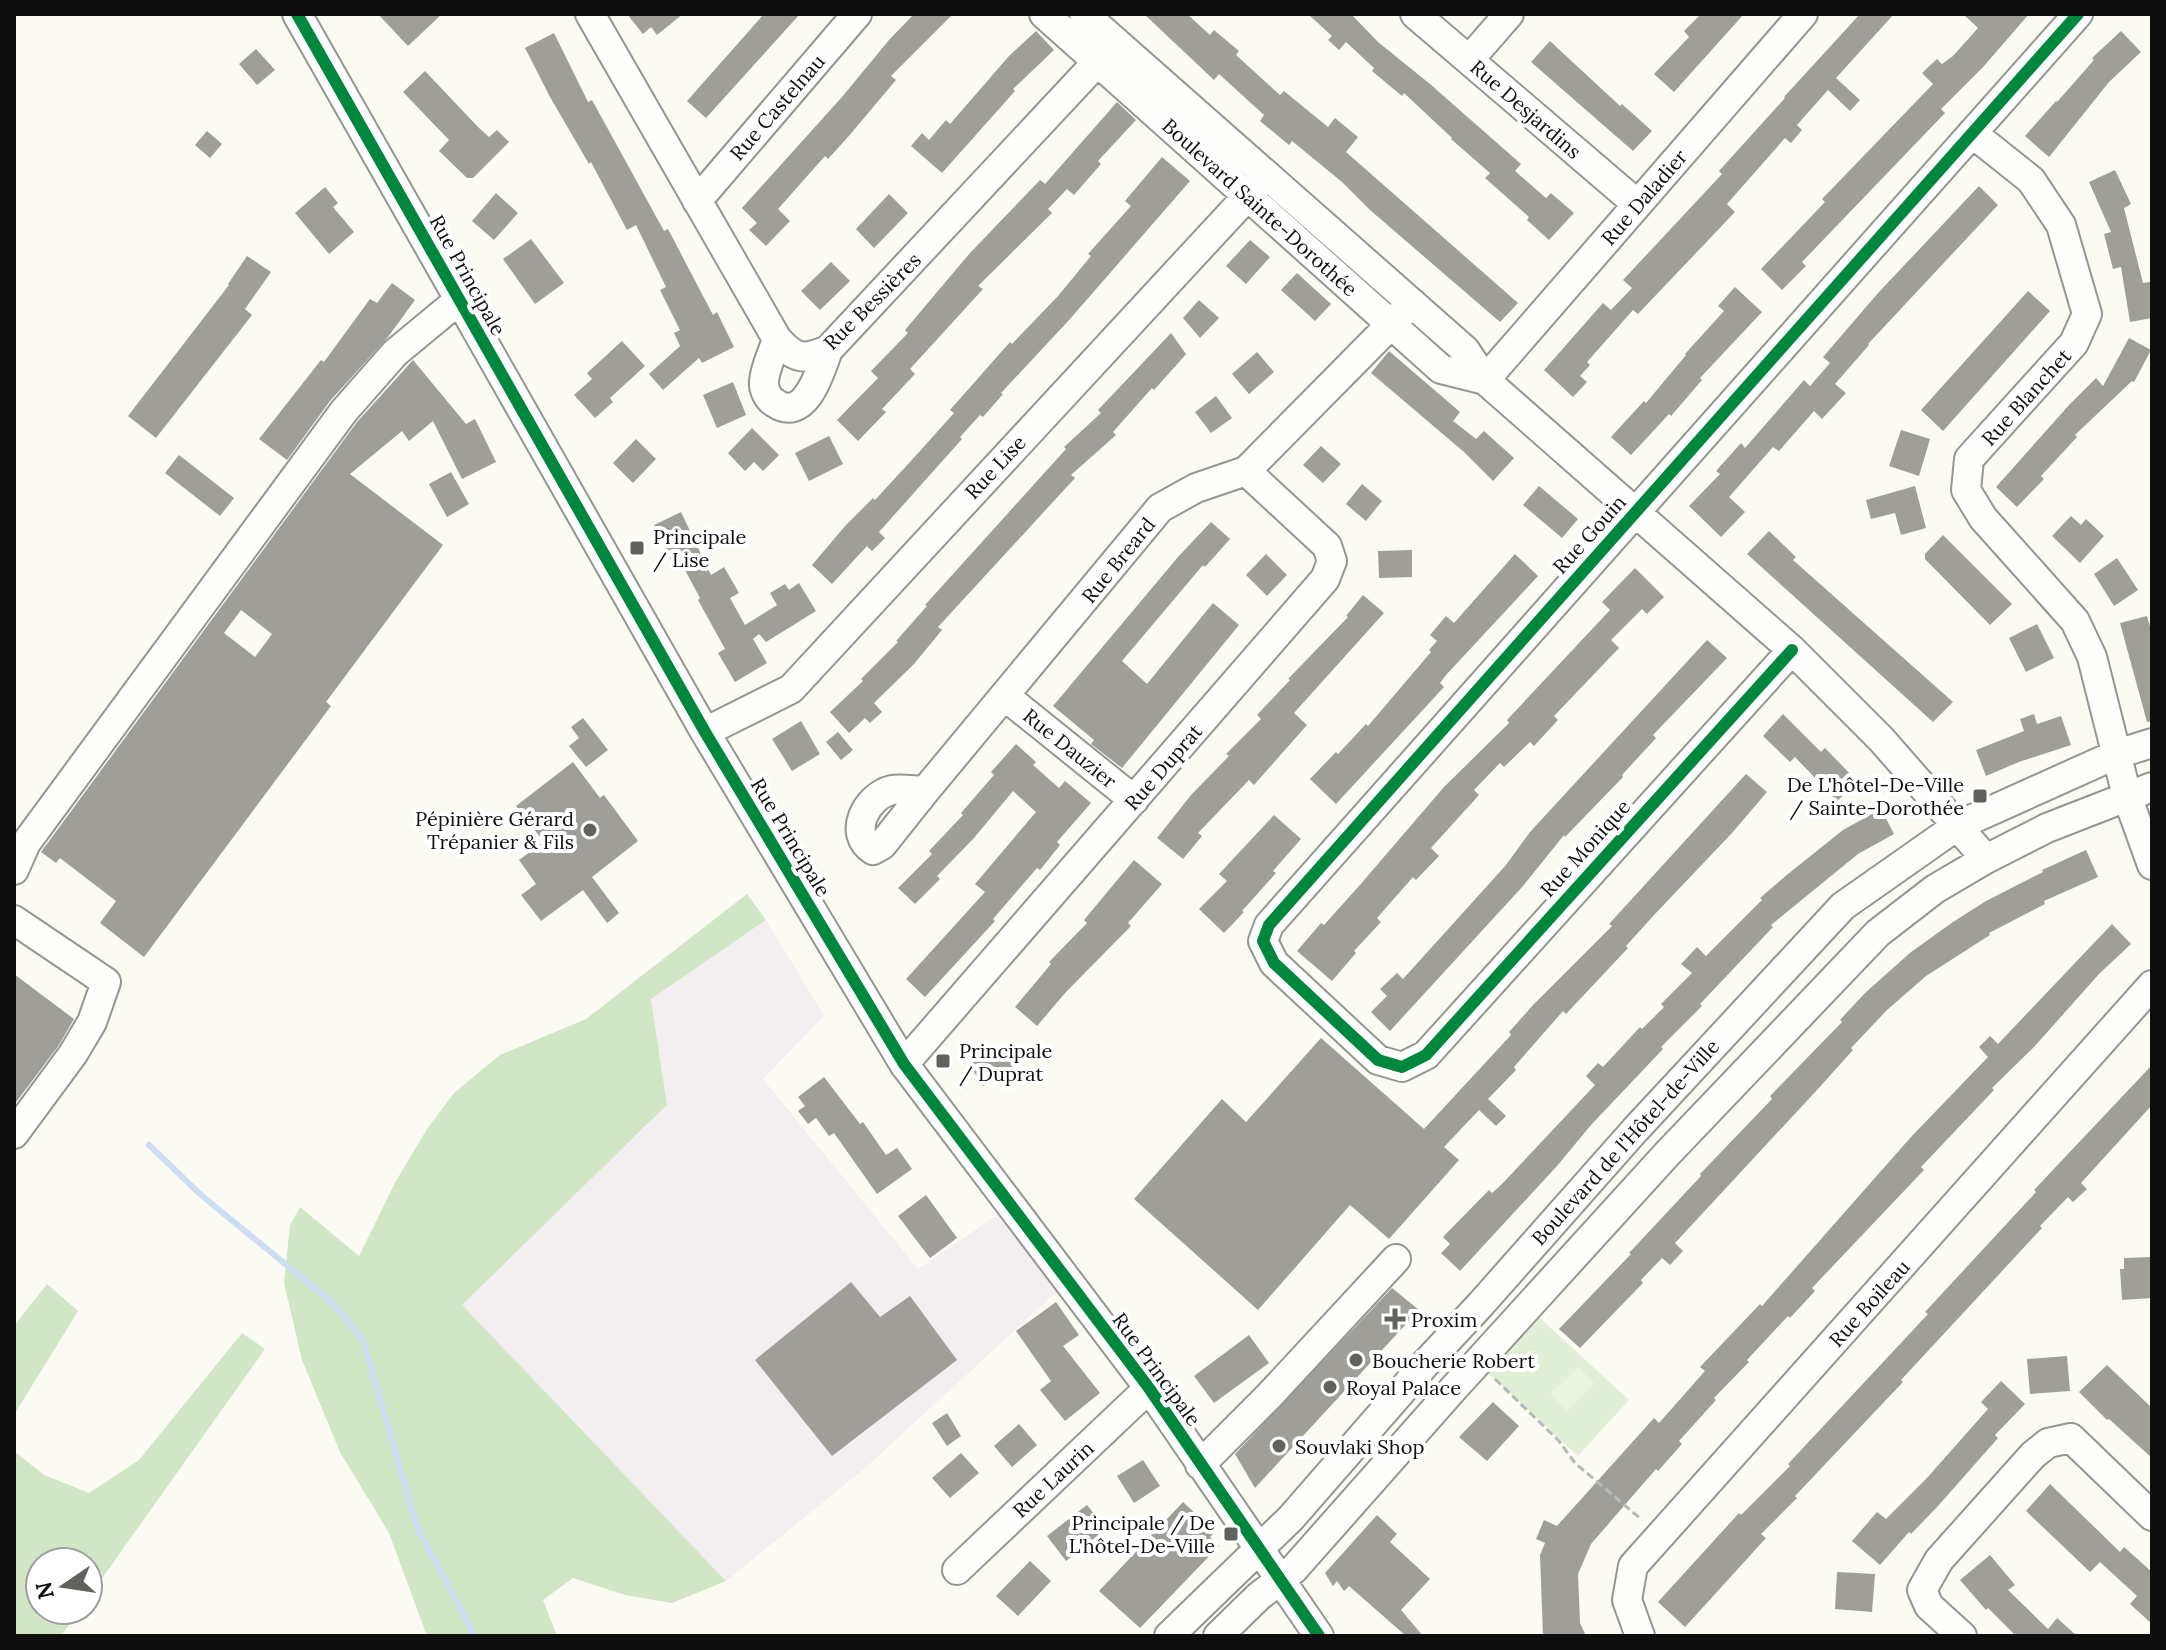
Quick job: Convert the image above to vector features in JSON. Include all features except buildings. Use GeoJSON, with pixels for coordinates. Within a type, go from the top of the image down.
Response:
{"type":"FeatureCollection","features":[{"type":"Feature","properties":{"kind":"street","name":"Rue Principale"},"geometry":{"type":"LineString","coordinates":[[297,14],[705,732],[904,1064],[1149,1388],[1280,1579],[1307,1631]]}},
{"type":"Feature","properties":{"kind":"street"},"geometry":{"type":"LineString","coordinates":[[590,14],[777,339],[764,381],[767,394],[775,403],[784,406],[799,404],[806,399],[828,350]]}},
{"type":"Feature","properties":{"kind":"street","name":"Rue Castelnau"},"geometry":{"type":"LineString","coordinates":[[697,201],[857,14]]}},
{"type":"Feature","properties":{"kind":"street","name":"Boulevard Sainte-Dorothée"},"geometry":{"type":"LineString","coordinates":[[1044,14],[1107,53],[1267,175],[1465,350],[1485,380],[1792,650],[1881,739],[1986,859]]}},
{"type":"Feature","properties":{"kind":"street","name":"Boulevard Sainte-Dorothée"},"geometry":{"type":"LineString","coordinates":[[1084,14],[1107,53],[1248,196],[1441,369],[1485,380]]}},
{"type":"Feature","properties":{"kind":"street","name":"Rue Desjardins"},"geometry":{"type":"LineString","coordinates":[[1415,14],[1637,204]]}},
{"type":"Feature","properties":{"kind":"street"},"geometry":{"type":"LineString","coordinates":[[1469,60],[1509,14]]}},
{"type":"Feature","properties":{"kind":"street","name":"Rue Daladier"},"geometry":{"type":"LineString","coordinates":[[1485,380],[1803,14]]}},
{"type":"Feature","properties":{"kind":"street","name":"Rue Gouin"},"geometry":{"type":"LineString","coordinates":[[1402,1067],[1378,1060],[1274,963],[1263,941],[1269,925],[2078,14]]}},
{"type":"Feature","properties":{"kind":"street","name":"Rue Bessières"},"geometry":{"type":"LineString","coordinates":[[777,339],[790,353],[807,358],[828,350],[1107,53]]}},
{"type":"Feature","properties":{"kind":"street","name":"Rue Blanchet"},"geometry":{"type":"LineString","coordinates":[[1972,133],[2031,180],[2061,225],[2087,314],[2074,343],[1969,459],[1966,490],[1983,518],[2075,621],[2092,657],[2117,754],[2140,792],[2152,865]]}},
{"type":"Feature","properties":{"kind":"street","name":"Rue Lise"},"geometry":{"type":"LineString","coordinates":[[705,732],[791,689],[1267,175]]}},
{"type":"Feature","properties":{"kind":"street"},"geometry":{"type":"LineString","coordinates":[[14,870],[26,843],[344,411],[395,353],[459,300]]}},
{"type":"Feature","properties":{"kind":"street","name":"Rue Breard"},"geometry":{"type":"LineString","coordinates":[[925,791],[1160,508],[1196,488],[1246,471],[1412,303]]}},
{"type":"Feature","properties":{"kind":"street","name":"Rue Duprat"},"geometry":{"type":"LineString","coordinates":[[904,1064],[1325,579],[1332,561],[1327,546],[1246,471]]}},
{"type":"Feature","properties":{"kind":"street","name":"Rue Monique"},"geometry":{"type":"LineString","coordinates":[[1402,1067],[1426,1055],[1792,650]]}},
{"type":"Feature","properties":{"kind":"street","name":"Rue Dauzier"},"geometry":{"type":"LineString","coordinates":[[1006,697],[1134,800]]}},
{"type":"Feature","properties":{"kind":"street","name":"Boulevard de l'Hôtel-de-Ville"},"geometry":{"type":"LineString","coordinates":[[1169,1636],[1291,1518],[1730,1025],[1843,906],[1957,826],[2117,754],[2152,743]]}},
{"type":"Feature","properties":{"kind":"street","name":"Boulevard de l'Hôtel-de-Ville"},"geometry":{"type":"LineString","coordinates":[[1218,1636],[1259,1596],[1293,1570],[1667,1154],[1878,933],[1935,889],[1986,859],[2047,828],[2140,792]]}},
{"type":"Feature","properties":{"kind":"street"},"geometry":{"type":"LineString","coordinates":[[14,920],[106,982],[92,1022],[73,1054],[14,1134]]}},
{"type":"Feature","properties":{"kind":"street","name":"Rue Boileau"},"geometry":{"type":"LineString","coordinates":[[1640,1636],[1627,1600],[1633,1566],[2152,985]]}},
{"type":"Feature","properties":{"kind":"street"},"geometry":{"type":"LineString","coordinates":[[1200,1465],[1269,1396],[1396,1259]]}},
{"type":"Feature","properties":{"kind":"street"},"geometry":{"type":"LineString","coordinates":[[1426,1363],[1454,1388]]}},
{"type":"Feature","properties":{"kind":"street","name":"Rue Laurin"},"geometry":{"type":"LineString","coordinates":[[957,1570],[1149,1388]]}},
{"type":"Feature","properties":{"kind":"street"},"geometry":{"type":"LineString","coordinates":[[1382,1416],[1408,1443]]}},
{"type":"Feature","properties":{"kind":"street"},"geometry":{"type":"LineString","coordinates":[[1962,1636],[1929,1606],[1922,1590],[1939,1560],[2033,1455],[2048,1443],[2071,1438],[2152,1516]]}},
{"type":"Feature","properties":{"kind":"path"},"geometry":{"type":"LineString","coordinates":[[1477,1363],[1531,1412],[1575,1463],[1660,1534]]}},
{"type":"Feature","properties":{"kind":"shaded area"},"geometry":{"type":"Polygon","coordinates":[[[766,920],[824,1016],[763,1079],[918,1269],[997,1215],[1061,1288],[864,1469],[726,1581],[461,1305],[667,1106],[651,998],[766,920]]]}},
{"type":"Feature","properties":{"kind":"green space"},"geometry":{"type":"Polygon","coordinates":[[[747,894],[766,920],[651,999],[667,1105],[462,1305],[726,1581],[672,1603],[625,1595],[573,1578],[543,1600],[557,1636],[427,1636],[389,1533],[340,1452],[302,1360],[284,1283],[290,1225],[300,1207],[359,1256],[396,1181],[427,1129],[454,1093],[500,1055],[586,1019],[747,894]]]}},
{"type":"Feature","properties":{"kind":"green space"},"geometry":{"type":"Polygon","coordinates":[[[47,1284],[78,1311],[14,1415],[14,1326],[47,1284]]]}},
{"type":"Feature","properties":{"kind":"green space"},"geometry":{"type":"Polygon","coordinates":[[[1528,1307],[1629,1400],[1578,1456],[1477,1363],[1528,1307]]]}},
{"type":"Feature","properties":{"kind":"green space"},"geometry":{"type":"Polygon","coordinates":[[[242,1333],[265,1349],[104,1575],[104,1546],[24,1546],[24,1626],[68,1626],[61,1636],[14,1636],[14,1451],[44,1475],[89,1493],[139,1460],[242,1333]]]}},
{"type":"Feature","properties":{"kind":"green space"},"geometry":{"type":"Polygon","coordinates":[[[1579,1367],[1595,1384],[1567,1412],[1550,1394],[1579,1367]]]}},
{"type":"Feature","properties":{"kind":"waterway"},"geometry":{"type":"LineString","coordinates":[[149,1145],[201,1195],[333,1303],[363,1340],[417,1527],[475,1636]]}},
{"type":"Feature","properties":{"kind":"cycle path"},"geometry":{"type":"LineString","coordinates":[[297,14],[705,732],[904,1064],[1149,1388],[1319,1636]]}},
{"type":"Feature","properties":{"kind":"cycle path"},"geometry":{"type":"LineString","coordinates":[[1792,650],[1426,1055],[1402,1067],[1378,1060],[1274,963],[1263,941],[1269,925],[2078,14]]}},
{"type":"Feature","properties":{"kind":"place","name":"Principale / Lise"},"geometry":{"type":"Point","coordinates":[637,548]}},
{"type":"Feature","properties":{"kind":"place","name":"De L'hôtel-De-Ville / Sainte-Dorothée"},"geometry":{"type":"Point","coordinates":[1980,796]}},
{"type":"Feature","properties":{"kind":"place","name":"Pépinière Gérard Trépanier & Fils"},"geometry":{"type":"Point","coordinates":[590,830]}},
{"type":"Feature","properties":{"kind":"place","name":"Principale / Duprat"},"geometry":{"type":"Point","coordinates":[943,1061]}},
{"type":"Feature","properties":{"kind":"place","name":"Proxim"},"geometry":{"type":"Point","coordinates":[1395,1319]}},
{"type":"Feature","properties":{"kind":"place","name":"Boucherie Robert"},"geometry":{"type":"Point","coordinates":[1356,1360]}},
{"type":"Feature","properties":{"kind":"place","name":"Royal Palace"},"geometry":{"type":"Point","coordinates":[1330,1387]}},
{"type":"Feature","properties":{"kind":"place","name":"Souvlaki Shop"},"geometry":{"type":"Point","coordinates":[1279,1446]}},
{"type":"Feature","properties":{"kind":"place","name":"Principale / De L'hôtel-De-Ville"},"geometry":{"type":"Point","coordinates":[1231,1534]}}]}
